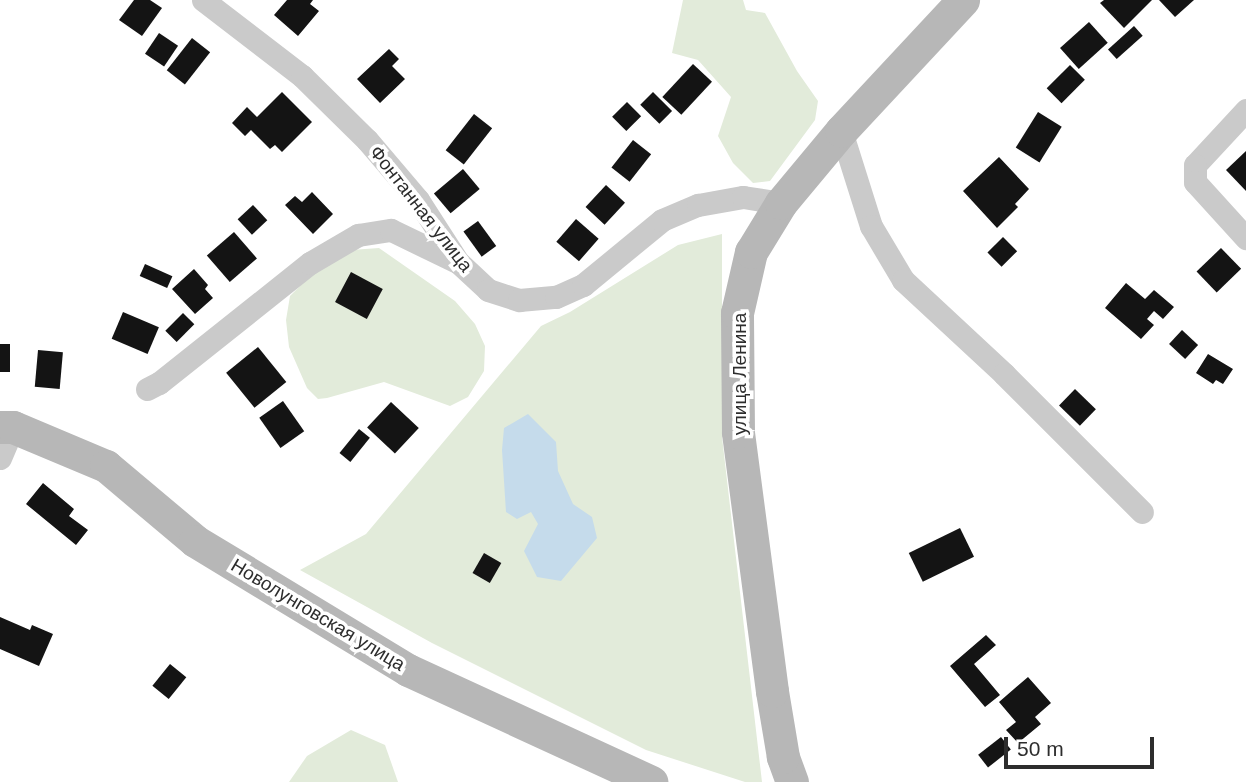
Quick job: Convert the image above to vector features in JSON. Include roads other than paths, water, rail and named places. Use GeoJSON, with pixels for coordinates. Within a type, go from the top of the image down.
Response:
{"type":"FeatureCollection","features":[{"type":"Feature","properties":{"kind":"street","name":"Фонтанная улица"},"geometry":{"type":"LineString","coordinates":[[203,0],[302,76],[367,140],[426,212],[458,262],[488,290],[519,300],[539,301],[583,285],[662,220],[686,210],[743,197],[781,203]]}},
{"type":"Feature","properties":{"kind":"street","name":"улица Ленина"},"geometry":{"type":"LineString","coordinates":[[792,782],[783,757],[772,691],[738,432],[737,313],[751,252],[781,203],[841,131],[963,0]]}},
{"type":"Feature","properties":{"kind":"street"},"geometry":{"type":"LineString","coordinates":[[1246,110],[1195,165],[1195,182],[1246,238]]}},
{"type":"Feature","properties":{"kind":"street"},"geometry":{"type":"LineString","coordinates":[[841,131],[871,226],[903,280],[1004,374],[1142,512]]}},
{"type":"Feature","properties":{"kind":"street"},"geometry":{"type":"LineString","coordinates":[[147,389],[159,383],[310,263],[358,235],[391,230],[426,212]]}},
{"type":"Feature","properties":{"kind":"street"},"geometry":{"type":"LineString","coordinates":[[391,230],[458,262]]}},
{"type":"Feature","properties":{"kind":"street"},"geometry":{"type":"LineString","coordinates":[[0,458],[6,427]]}},
{"type":"Feature","properties":{"kind":"street","name":"Новолунговская улица"},"geometry":{"type":"LineString","coordinates":[[6,427],[106,466],[195,541],[408,670],[633,779]]}},
{"type":"Feature","properties":{"kind":"water"},"geometry":{"type":"Polygon","coordinates":[[[528,414],[556,442],[558,471],[573,504],[592,517],[597,538],[561,581],[537,577],[524,551],[538,524],[531,512],[517,519],[506,512],[502,450],[504,428],[528,414]]]}}]}
